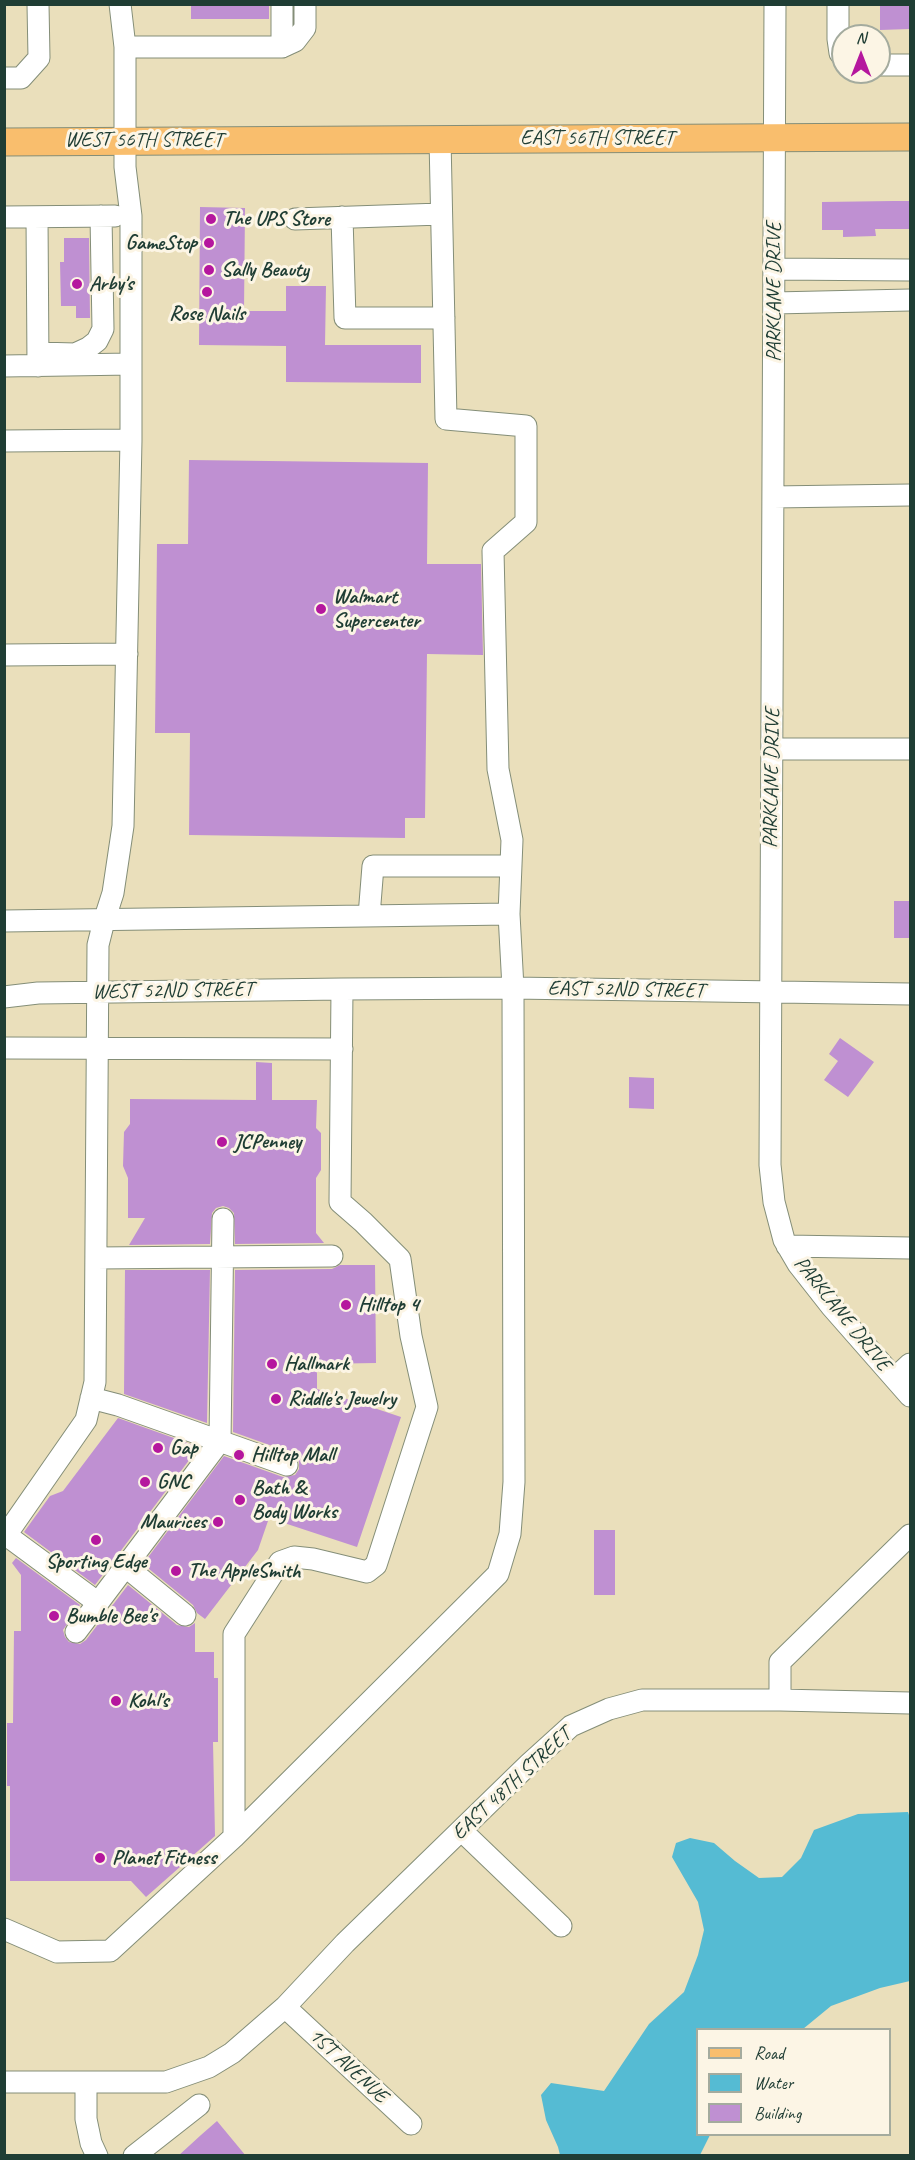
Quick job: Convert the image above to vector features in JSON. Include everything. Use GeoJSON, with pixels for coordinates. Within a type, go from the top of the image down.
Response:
{"type":"FeatureCollection","features":[{"type":"Feature","properties":{"kind":"main road","name":"EAST 56TH STREET"},"geometry":{"type":"LineString","coordinates":[[283,140],[910,137]]}},
{"type":"Feature","properties":{"kind":"main road","name":"WEST 56TH STREET"},"geometry":{"type":"LineString","coordinates":[[4,142],[283,140]]}},
{"type":"Feature","properties":{"kind":"street"},"geometry":{"type":"LineString","coordinates":[[4,78],[21,78],[39,58],[38,4]]}},
{"type":"Feature","properties":{"kind":"street"},"geometry":{"type":"LineString","coordinates":[[98,1602],[5,1537],[86,1420],[95,1382],[98,945],[113,892],[123,826],[131,440],[131,216],[125,167],[125,47],[120,4]]}},
{"type":"Feature","properties":{"kind":"street"},"geometry":{"type":"LineString","coordinates":[[282,4],[282,47]]}},
{"type":"Feature","properties":{"kind":"street"},"geometry":{"type":"LineString","coordinates":[[125,47],[282,47],[295,41],[305,28],[305,4]]}},
{"type":"Feature","properties":{"kind":"street","name":"PARKLANE DRIVE"},"geometry":{"type":"LineString","coordinates":[[775,4],[770,1165],[774,1203],[787,1246],[831,1306],[903,1371],[910,1396]]}},
{"type":"Feature","properties":{"kind":"street"},"geometry":{"type":"LineString","coordinates":[[838,4],[838,24]]}},
{"type":"Feature","properties":{"kind":"street"},"geometry":{"type":"LineString","coordinates":[[891,65],[910,65]]}},
{"type":"Feature","properties":{"kind":"street"},"geometry":{"type":"LineString","coordinates":[[4,1929],[57,1952],[110,1951],[234,1837],[498,1574],[510,1534],[514,1482],[513,988],[509,914],[512,840],[498,769],[493,551],[526,522],[526,426],[446,419],[440,139]]}},
{"type":"Feature","properties":{"kind":"street"},"geometry":{"type":"LineString","coordinates":[[296,219],[441,214]]}},
{"type":"Feature","properties":{"kind":"street"},"geometry":{"type":"LineString","coordinates":[[4,366],[75,354],[97,341],[104,329],[101,216]]}},
{"type":"Feature","properties":{"kind":"street"},"geometry":{"type":"LineString","coordinates":[[4,217],[131,216]]}},
{"type":"Feature","properties":{"kind":"street"},"geometry":{"type":"LineString","coordinates":[[37,217],[38,359]]}},
{"type":"Feature","properties":{"kind":"street"},"geometry":{"type":"LineString","coordinates":[[342,218],[345,318],[444,318]]}},
{"type":"Feature","properties":{"kind":"street"},"geometry":{"type":"LineString","coordinates":[[774,269],[910,270]]}},
{"type":"Feature","properties":{"kind":"street"},"geometry":{"type":"LineString","coordinates":[[774,303],[910,300]]}},
{"type":"Feature","properties":{"kind":"street"},"geometry":{"type":"LineString","coordinates":[[38,359],[131,364]]}},
{"type":"Feature","properties":{"kind":"street"},"geometry":{"type":"LineString","coordinates":[[4,441],[131,440]]}},
{"type":"Feature","properties":{"kind":"street"},"geometry":{"type":"LineString","coordinates":[[773,497],[910,495]]}},
{"type":"Feature","properties":{"kind":"street"},"geometry":{"type":"LineString","coordinates":[[4,656],[127,654]]}},
{"type":"Feature","properties":{"kind":"street"},"geometry":{"type":"LineString","coordinates":[[772,749],[910,749]]}},
{"type":"Feature","properties":{"kind":"street"},"geometry":{"type":"LineString","coordinates":[[369,916],[373,866],[511,866]]}},
{"type":"Feature","properties":{"kind":"street"},"geometry":{"type":"LineString","coordinates":[[4,921],[509,914]]}},
{"type":"Feature","properties":{"kind":"street","name":"EAST 52ND STREET"},"geometry":{"type":"LineString","coordinates":[[342,989],[513,988],[910,994]]}},
{"type":"Feature","properties":{"kind":"street"},"geometry":{"type":"LineString","coordinates":[[234,1837],[234,1634],[280,1562],[294,1557],[313,1559],[367,1572],[376,1564],[428,1407],[411,1336],[400,1259],[363,1222],[340,1203],[342,989]]}},
{"type":"Feature","properties":{"kind":"street","name":"WEST 52ND STREET"},"geometry":{"type":"LineString","coordinates":[[4,997],[38,993],[342,989]]}},
{"type":"Feature","properties":{"kind":"street"},"geometry":{"type":"LineString","coordinates":[[4,1048],[342,1049]]}},
{"type":"Feature","properties":{"kind":"street"},"geometry":{"type":"LineString","coordinates":[[76,1632],[220,1441],[223,1219]]}},
{"type":"Feature","properties":{"kind":"street"},"geometry":{"type":"LineString","coordinates":[[787,1246],[910,1248]]}},
{"type":"Feature","properties":{"kind":"street"},"geometry":{"type":"LineString","coordinates":[[96,1258],[332,1256]]}},
{"type":"Feature","properties":{"kind":"street"},"geometry":{"type":"LineString","coordinates":[[91,1398],[118,1405],[287,1465]]}},
{"type":"Feature","properties":{"kind":"street"},"geometry":{"type":"LineString","coordinates":[[780,1700],[780,1662],[910,1535]]}},
{"type":"Feature","properties":{"kind":"street"},"geometry":{"type":"LineString","coordinates":[[125,1566],[185,1615]]}},
{"type":"Feature","properties":{"kind":"street","name":"EAST 48TH STREET"},"geometry":{"type":"LineString","coordinates":[[4,2082],[166,2082],[209,2067],[251,2039],[285,2007],[345,1943],[571,1726],[609,1709],[642,1700],[910,1703]]}},
{"type":"Feature","properties":{"kind":"street"},"geometry":{"type":"LineString","coordinates":[[462,1831],[561,1926]]}},
{"type":"Feature","properties":{"kind":"street","name":"1ST AVENUE"},"geometry":{"type":"LineString","coordinates":[[285,2007],[411,2124]]}},
{"type":"Feature","properties":{"kind":"street"},"geometry":{"type":"LineString","coordinates":[[86,2082],[86,2119],[91,2143],[98,2156]]}},
{"type":"Feature","properties":{"kind":"street"},"geometry":{"type":"LineString","coordinates":[[134,2156],[199,2105]]}},
{"type":"Feature","properties":{"kind":"water"},"geometry":{"type":"Polygon","coordinates":[[[908,1812],[910,1818],[910,1981],[880,1988],[831,2006],[804,2028],[696,2028],[696,2136],[710,2136],[700,2155],[560,2155],[546,2120],[541,2095],[551,2083],[604,2091],[649,2024],[684,1992],[698,1955],[704,1930],[698,1902],[672,1857],[676,1843],[690,1838],[714,1843],[759,1878],[782,1877],[801,1858],[814,1830],[858,1814],[908,1812]]]}},
{"type":"Feature","properties":{"kind":"building"},"geometry":{"type":"Polygon","coordinates":[[[191,4],[269,4],[269,19],[191,19],[191,4]]]}},
{"type":"Feature","properties":{"kind":"building"},"geometry":{"type":"Polygon","coordinates":[[[880,4],[910,4],[910,29],[891,30],[891,24],[880,24],[880,4]]]}},
{"type":"Feature","properties":{"kind":"building"},"geometry":{"type":"Polygon","coordinates":[[[910,201],[910,229],[875,229],[876,236],[843,237],[843,230],[822,230],[822,202],[910,201]]]}},
{"type":"Feature","properties":{"kind":"building"},"geometry":{"type":"Polygon","coordinates":[[[200,207],[245,208],[244,311],[286,311],[286,286],[326,286],[325,345],[421,345],[421,383],[286,382],[286,346],[199,345],[200,207]]]}},
{"type":"Feature","properties":{"kind":"building","name":"Arby's"},"geometry":{"type":"Polygon","coordinates":[[[64,238],[89,238],[90,318],[76,318],[76,306],[61,306],[60,262],[64,262],[64,238]]]}},
{"type":"Feature","properties":{"kind":"building","name":"Walmart Supercenter"},"geometry":{"type":"Polygon","coordinates":[[[189,460],[428,463],[427,564],[481,564],[483,655],[427,654],[425,818],[405,818],[405,838],[189,835],[190,733],[155,733],[157,544],[188,544],[189,460]]]}},
{"type":"Feature","properties":{"kind":"building"},"geometry":{"type":"Polygon","coordinates":[[[894,901],[910,901],[910,938],[894,938],[894,901]]]}},
{"type":"Feature","properties":{"kind":"building"},"geometry":{"type":"Polygon","coordinates":[[[840,1038],[874,1062],[848,1097],[824,1080],[838,1061],[829,1054],[840,1038]]]}},
{"type":"Feature","properties":{"kind":"building"},"geometry":{"type":"Polygon","coordinates":[[[256,1062],[272,1063],[272,1100],[317,1100],[316,1128],[321,1133],[321,1170],[316,1178],[316,1233],[324,1243],[235,1244],[234,1213],[223,1206],[216,1208],[212,1213],[210,1244],[129,1245],[145,1218],[128,1218],[128,1178],[123,1166],[124,1132],[130,1124],[130,1099],[256,1100],[256,1062]]]}},
{"type":"Feature","properties":{"kind":"building"},"geometry":{"type":"Polygon","coordinates":[[[629,1077],[654,1078],[654,1109],[629,1108],[629,1077]]]}},
{"type":"Feature","properties":{"kind":"building"},"geometry":{"type":"Polygon","coordinates":[[[340,1265],[375,1265],[376,1363],[317,1364],[317,1389],[401,1417],[357,1547],[269,1518],[258,1550],[205,1619],[197,1613],[193,1605],[143,1564],[224,1456],[283,1477],[295,1475],[299,1469],[299,1462],[292,1453],[233,1432],[235,1270],[332,1269],[340,1265]]]}},
{"type":"Feature","properties":{"kind":"building"},"geometry":{"type":"Polygon","coordinates":[[[125,1270],[210,1270],[207,1423],[124,1394],[125,1270]]]}},
{"type":"Feature","properties":{"kind":"building"},"geometry":{"type":"Polygon","coordinates":[[[118,1418],[199,1447],[95,1585],[24,1532],[50,1496],[63,1491],[118,1418]]]}},
{"type":"Feature","properties":{"kind":"building"},"geometry":{"type":"Polygon","coordinates":[[[594,1530],[615,1530],[615,1595],[594,1595],[594,1530]]]}},
{"type":"Feature","properties":{"kind":"building"},"geometry":{"type":"Polygon","coordinates":[[[16,1558],[80,1605],[63,1630],[69,1642],[80,1644],[86,1640],[128,1585],[177,1625],[189,1627],[195,1623],[195,1652],[214,1652],[214,1678],[218,1678],[218,1742],[213,1742],[215,1836],[146,1897],[131,1881],[10,1881],[10,1786],[7,1786],[7,1723],[13,1723],[14,1631],[21,1631],[21,1575],[12,1563],[16,1558]]]}},
{"type":"Feature","properties":{"kind":"building"},"geometry":{"type":"Polygon","coordinates":[[[217,2121],[246,2156],[178,2156],[201,2135],[217,2121]]]}},
{"type":"Feature","properties":{"kind":"place","name":"The UPS Store"},"geometry":{"type":"Point","coordinates":[211,219]}},
{"type":"Feature","properties":{"kind":"place","name":"GameStop"},"geometry":{"type":"Point","coordinates":[209,243]}},
{"type":"Feature","properties":{"kind":"place","name":"Sally Beauty"},"geometry":{"type":"Point","coordinates":[209,270]}},
{"type":"Feature","properties":{"kind":"place","name":"Arby's"},"geometry":{"type":"Point","coordinates":[77,284]}},
{"type":"Feature","properties":{"kind":"place","name":"Rose Nails"},"geometry":{"type":"Point","coordinates":[207,292]}},
{"type":"Feature","properties":{"kind":"place","name":"Walmart Supercenter"},"geometry":{"type":"Point","coordinates":[321,609]}},
{"type":"Feature","properties":{"kind":"place","name":"JCPenney"},"geometry":{"type":"Point","coordinates":[222,1142]}},
{"type":"Feature","properties":{"kind":"place","name":"Hilltop 4"},"geometry":{"type":"Point","coordinates":[346,1305]}},
{"type":"Feature","properties":{"kind":"place","name":"Hallmark"},"geometry":{"type":"Point","coordinates":[272,1364]}},
{"type":"Feature","properties":{"kind":"place","name":"Riddle's Jewelry"},"geometry":{"type":"Point","coordinates":[276,1399]}},
{"type":"Feature","properties":{"kind":"place","name":"Gap"},"geometry":{"type":"Point","coordinates":[158,1448]}},
{"type":"Feature","properties":{"kind":"place","name":"Hilltop Mall"},"geometry":{"type":"Point","coordinates":[239,1455]}},
{"type":"Feature","properties":{"kind":"place","name":"GNC"},"geometry":{"type":"Point","coordinates":[145,1482]}},
{"type":"Feature","properties":{"kind":"place","name":"Bath & Body Works"},"geometry":{"type":"Point","coordinates":[240,1500]}},
{"type":"Feature","properties":{"kind":"place","name":"Maurices"},"geometry":{"type":"Point","coordinates":[218,1522]}},
{"type":"Feature","properties":{"kind":"place","name":"Sporting Edge"},"geometry":{"type":"Point","coordinates":[96,1540]}},
{"type":"Feature","properties":{"kind":"place","name":"The AppleSmith"},"geometry":{"type":"Point","coordinates":[176,1571]}},
{"type":"Feature","properties":{"kind":"place","name":"Bumble Bee's"},"geometry":{"type":"Point","coordinates":[54,1616]}},
{"type":"Feature","properties":{"kind":"place","name":"Kohl's"},"geometry":{"type":"Point","coordinates":[116,1701]}},
{"type":"Feature","properties":{"kind":"place","name":"Planet Fitness"},"geometry":{"type":"Point","coordinates":[100,1858]}}]}
